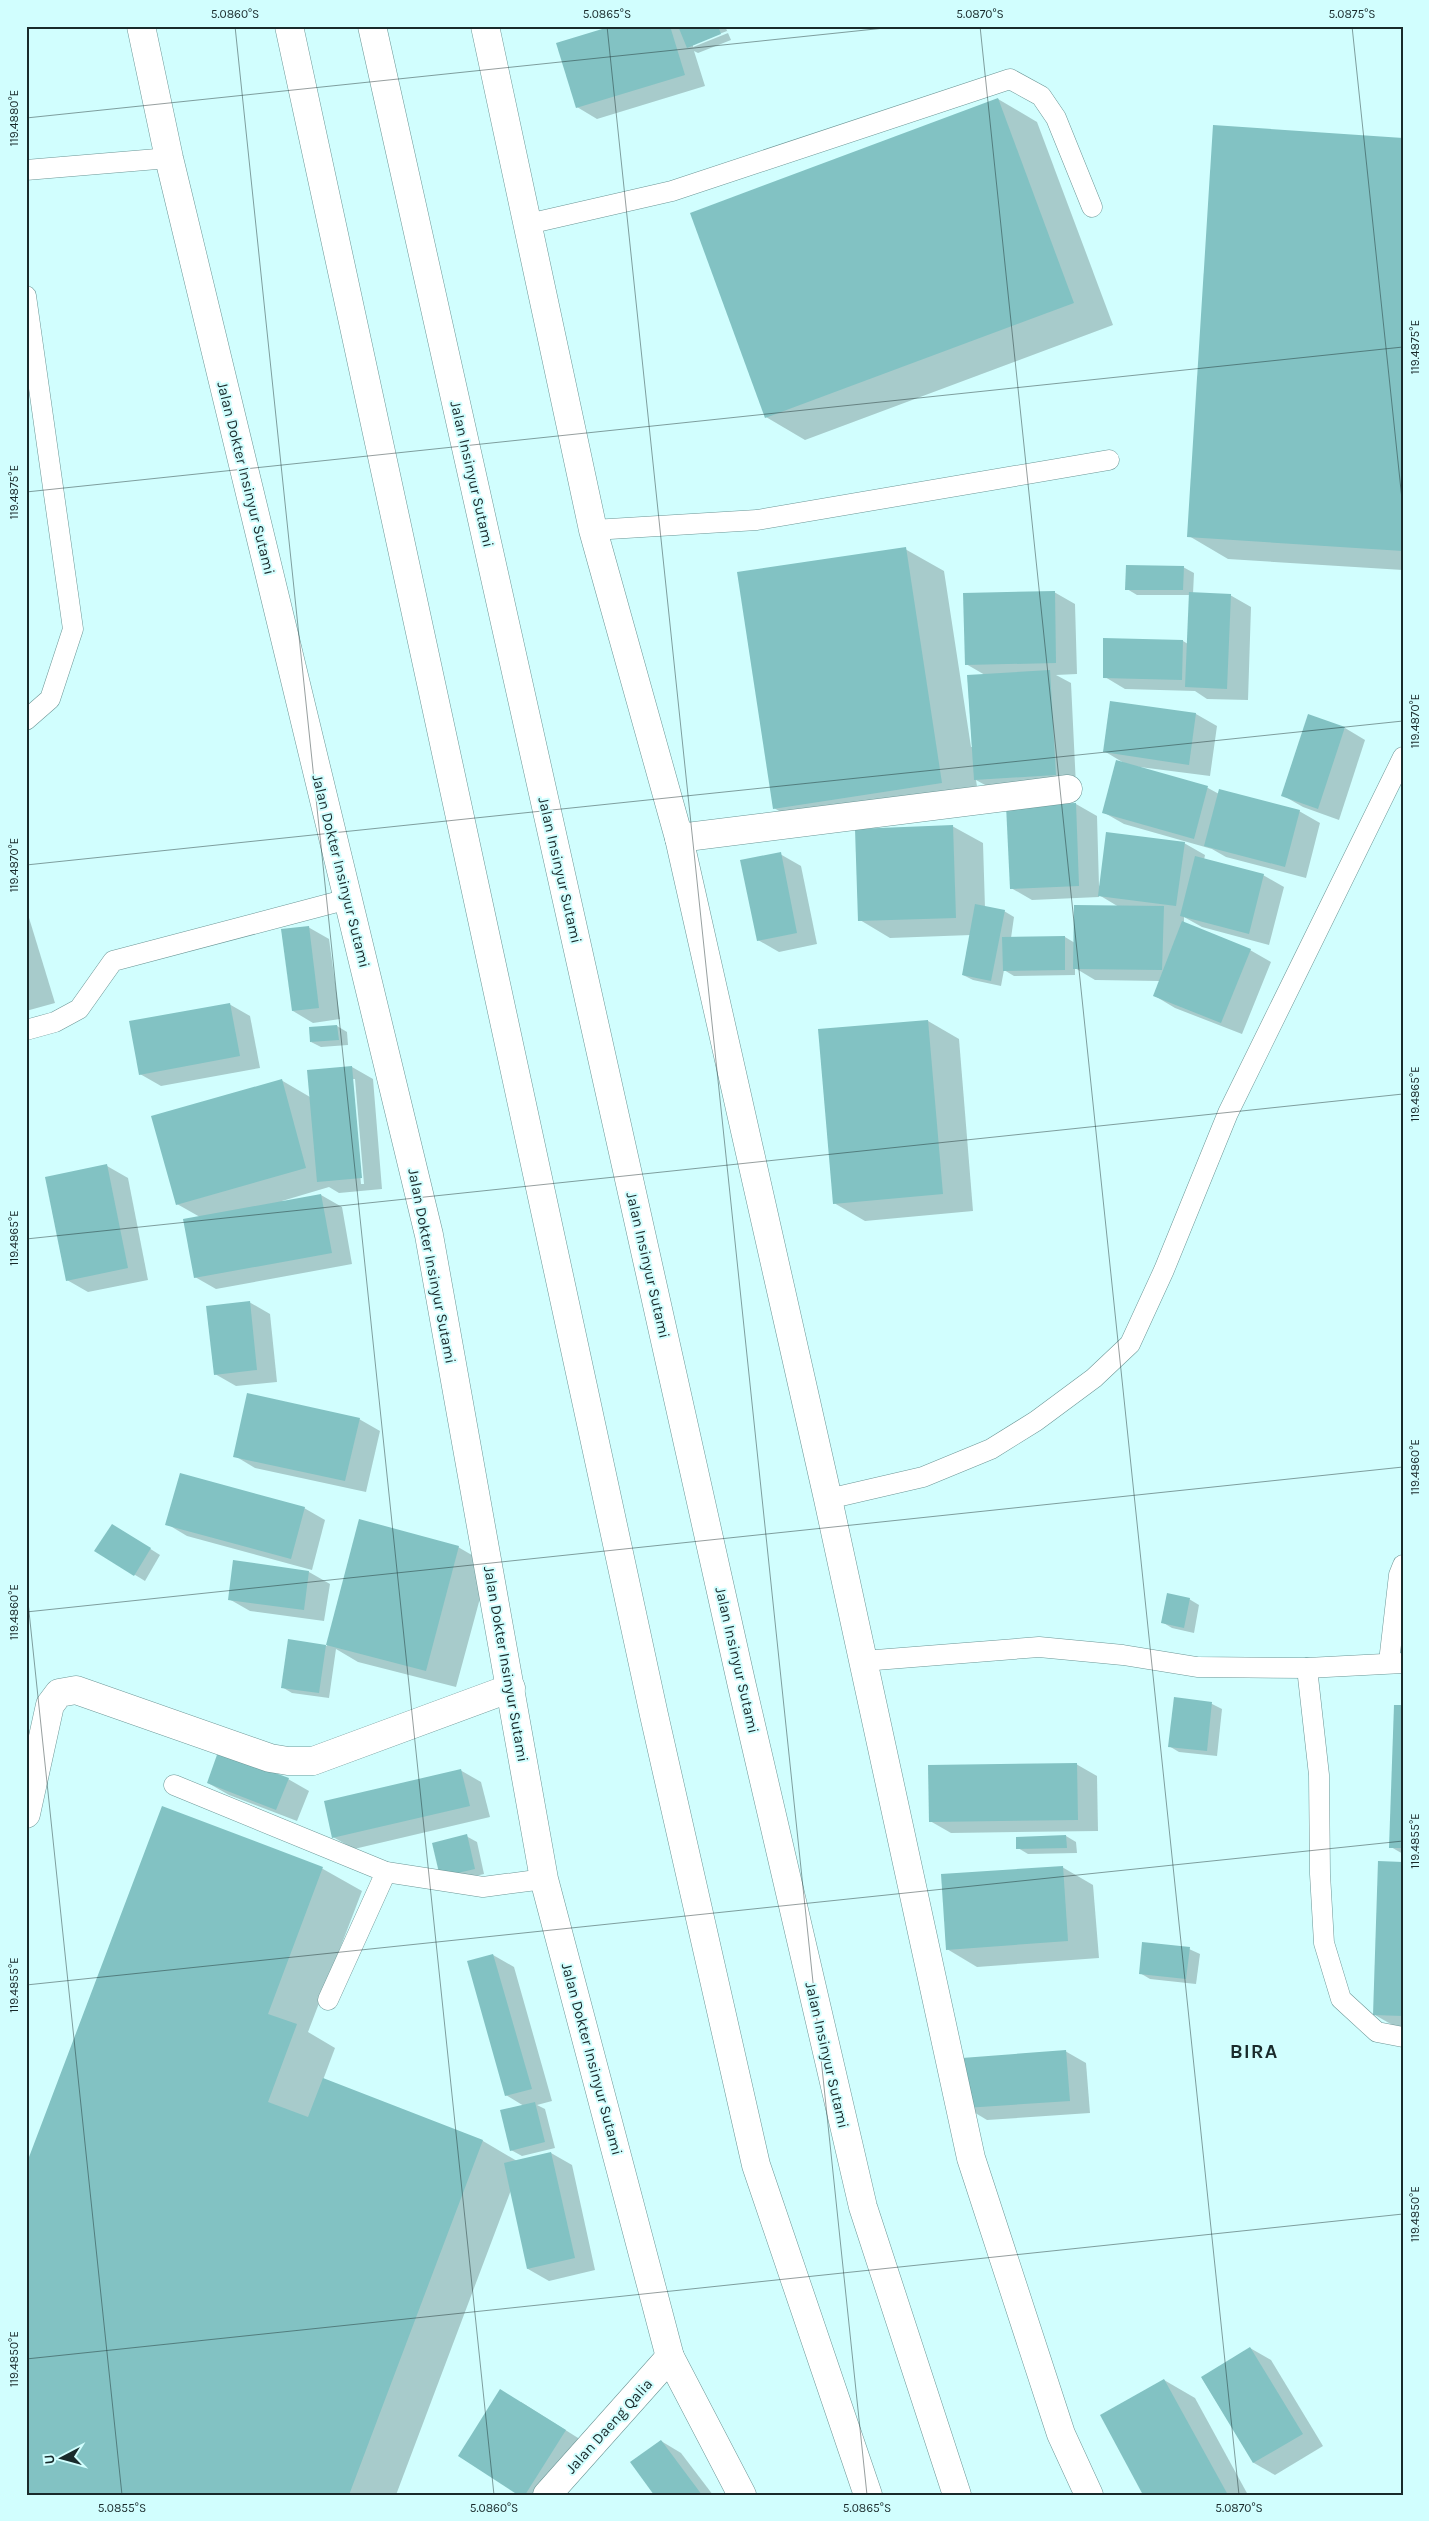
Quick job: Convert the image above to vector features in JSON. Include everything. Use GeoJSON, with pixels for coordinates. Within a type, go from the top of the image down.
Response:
{"type":"FeatureCollection","features":[{"type":"Feature","properties":{"kind":"main road","name":"Jalan Dokter Insinyur Sutami"},"geometry":{"type":"LineString","coordinates":[[142,26],[169,158],[429,1235],[544,1879],[670,2357],[742,2495]]}},
{"type":"Feature","properties":{"kind":"main road"},"geometry":{"type":"LineString","coordinates":[[289,26],[654,1715],[756,2166],[868,2495]]}},
{"type":"Feature","properties":{"kind":"main road","name":"Jalan Insinyur Sutami"},"geometry":{"type":"LineString","coordinates":[[372,26],[742,1686],[863,2207],[957,2495]]}},
{"type":"Feature","properties":{"kind":"main road"},"geometry":{"type":"LineString","coordinates":[[485,26],[593,530],[679,838],[828,1499],[971,2158],[1061,2434],[1089,2495]]}},
{"type":"Feature","properties":{"kind":"main road"},"geometry":{"type":"LineString","coordinates":[[679,838],[1068,789]]}},
{"type":"Feature","properties":{"kind":"main road"},"geometry":{"type":"LineString","coordinates":[[26,1814],[50,1705],[59,1693],[76,1690],[270,1758],[288,1761],[313,1761],[511,1688]]}},
{"type":"Feature","properties":{"kind":"main road","name":"Jalan Daeng Qalia"},"geometry":{"type":"LineString","coordinates":[[547,2495],[670,2357]]}},
{"type":"Feature","properties":{"kind":"lane"},"geometry":{"type":"LineString","coordinates":[[528,224],[672,191],[1010,79],[1041,96],[1056,118],[1092,207]]}},
{"type":"Feature","properties":{"kind":"lane"},"geometry":{"type":"LineString","coordinates":[[26,170],[169,158]]}},
{"type":"Feature","properties":{"kind":"lane"},"geometry":{"type":"LineString","coordinates":[[26,296],[73,629],[50,699],[26,720]]}},
{"type":"Feature","properties":{"kind":"lane"},"geometry":{"type":"LineString","coordinates":[[593,530],[758,520],[1109,460]]}},
{"type":"Feature","properties":{"kind":"lane"},"geometry":{"type":"LineString","coordinates":[[828,1499],[923,1477],[991,1449],[1036,1421],[1094,1378],[1130,1344],[1164,1270],[1228,1113],[1403,757]]}},
{"type":"Feature","properties":{"kind":"lane"},"geometry":{"type":"LineString","coordinates":[[26,1030],[55,1022],[79,1009],[113,961],[348,899]]}},
{"type":"Feature","properties":{"kind":"lane"},"geometry":{"type":"LineString","coordinates":[[863,1661],[1039,1647],[1122,1655],[1197,1667],[1307,1668],[1396,1662],[1399,1575],[1403,1566]]}},
{"type":"Feature","properties":{"kind":"lane"},"geometry":{"type":"LineString","coordinates":[[1307,1668],[1319,1775],[1320,1874],[1324,1943],[1341,2000],[1377,2032],[1403,2038]]}},
{"type":"Feature","properties":{"kind":"lane"},"geometry":{"type":"LineString","coordinates":[[174,1785],[386,1872],[483,1887],[544,1879]]}},
{"type":"Feature","properties":{"kind":"lane"},"geometry":{"type":"LineString","coordinates":[[328,2000],[386,1872]]}},
{"type":"Feature","properties":{"kind":"building"},"geometry":{"type":"Polygon","coordinates":[[[612,26],[670,26],[685,75],[576,108],[556,43],[612,26]]]}},
{"type":"Feature","properties":{"kind":"building"},"geometry":{"type":"Polygon","coordinates":[[[678,26],[718,26],[721,34],[687,48],[678,26]]]}},
{"type":"Feature","properties":{"kind":"building"},"geometry":{"type":"Polygon","coordinates":[[[998,98],[1074,303],[765,418],[690,213],[998,98]]]}},
{"type":"Feature","properties":{"kind":"building"},"geometry":{"type":"Polygon","coordinates":[[[1213,125],[1403,138],[1403,551],[1187,537],[1213,125]]]}},
{"type":"Feature","properties":{"kind":"building"},"geometry":{"type":"Polygon","coordinates":[[[906,547],[942,783],[773,809],[737,572],[906,547]]]}},
{"type":"Feature","properties":{"kind":"building"},"geometry":{"type":"Polygon","coordinates":[[[1126,565],[1184,566],[1183,590],[1125,590],[1126,565]]]}},
{"type":"Feature","properties":{"kind":"building"},"geometry":{"type":"Polygon","coordinates":[[[1055,591],[1056,663],[965,665],[963,593],[1055,591]]]}},
{"type":"Feature","properties":{"kind":"building"},"geometry":{"type":"Polygon","coordinates":[[[1189,592],[1231,594],[1227,689],[1185,687],[1189,592]]]}},
{"type":"Feature","properties":{"kind":"building"},"geometry":{"type":"Polygon","coordinates":[[[1103,638],[1183,640],[1182,680],[1103,678],[1103,638]]]}},
{"type":"Feature","properties":{"kind":"building"},"geometry":{"type":"Polygon","coordinates":[[[1050,670],[1056,775],[974,780],[967,675],[1050,670]]]}},
{"type":"Feature","properties":{"kind":"building"},"geometry":{"type":"Polygon","coordinates":[[[1110,701],[1196,713],[1189,765],[1103,752],[1110,701]]]}},
{"type":"Feature","properties":{"kind":"building"},"geometry":{"type":"Polygon","coordinates":[[[1308,714],[1345,727],[1318,809],[1281,796],[1308,714]]]}},
{"type":"Feature","properties":{"kind":"building"},"geometry":{"type":"Polygon","coordinates":[[[1116,760],[1208,786],[1194,839],[1102,813],[1116,760]]]}},
{"type":"Feature","properties":{"kind":"building"},"geometry":{"type":"Polygon","coordinates":[[[1219,789],[1300,810],[1285,867],[1204,846],[1219,789]]]}},
{"type":"Feature","properties":{"kind":"building"},"geometry":{"type":"Polygon","coordinates":[[[1076,803],[1079,886],[1010,889],[1006,805],[1076,803]]]}},
{"type":"Feature","properties":{"kind":"building"},"geometry":{"type":"Polygon","coordinates":[[[953,825],[956,918],[858,921],[855,829],[953,825]]]}},
{"type":"Feature","properties":{"kind":"building"},"geometry":{"type":"Polygon","coordinates":[[[1106,832],[1185,842],[1176,906],[1098,896],[1106,832]]]}},
{"type":"Feature","properties":{"kind":"building"},"geometry":{"type":"Polygon","coordinates":[[[781,852],[797,933],[757,941],[740,860],[781,852]]]}},
{"type":"Feature","properties":{"kind":"building"},"geometry":{"type":"Polygon","coordinates":[[[1195,856],[1264,874],[1249,934],[1180,916],[1195,856]]]}},
{"type":"Feature","properties":{"kind":"building"},"geometry":{"type":"Polygon","coordinates":[[[975,904],[1005,910],[991,981],[962,975],[975,904]]]}},
{"type":"Feature","properties":{"kind":"building"},"geometry":{"type":"Polygon","coordinates":[[[1074,905],[1164,906],[1162,970],[1073,969],[1074,905]]]}},
{"type":"Feature","properties":{"kind":"building"},"geometry":{"type":"Polygon","coordinates":[[[1182,921],[1251,949],[1221,1023],[1153,996],[1182,921]]]}},
{"type":"Feature","properties":{"kind":"building"},"geometry":{"type":"Polygon","coordinates":[[[309,926],[319,1008],[292,1011],[281,929],[309,926]]]}},
{"type":"Feature","properties":{"kind":"building"},"geometry":{"type":"Polygon","coordinates":[[[1065,936],[1065,970],[1003,971],[1002,937],[1065,936]]]}},
{"type":"Feature","properties":{"kind":"building"},"geometry":{"type":"Polygon","coordinates":[[[230,1003],[240,1056],[139,1075],[129,1021],[230,1003]]]}},
{"type":"Feature","properties":{"kind":"building"},"geometry":{"type":"Polygon","coordinates":[[[928,1020],[943,1194],[833,1204],[818,1029],[928,1020]]]}},
{"type":"Feature","properties":{"kind":"building"},"geometry":{"type":"Polygon","coordinates":[[[337,1025],[339,1040],[310,1042],[309,1027],[337,1025]]]}},
{"type":"Feature","properties":{"kind":"building"},"geometry":{"type":"Polygon","coordinates":[[[352,1066],[362,1178],[317,1182],[307,1070],[352,1066]]]}},
{"type":"Feature","properties":{"kind":"building"},"geometry":{"type":"Polygon","coordinates":[[[282,1079],[306,1168],[176,1205],[151,1116],[282,1079]]]}},
{"type":"Feature","properties":{"kind":"building"},"geometry":{"type":"Polygon","coordinates":[[[107,1164],[128,1268],[66,1281],[45,1177],[107,1164]]]}},
{"type":"Feature","properties":{"kind":"building"},"geometry":{"type":"Polygon","coordinates":[[[321,1194],[332,1253],[194,1278],[183,1219],[321,1194]]]}},
{"type":"Feature","properties":{"kind":"building"},"geometry":{"type":"Polygon","coordinates":[[[250,1301],[257,1370],[214,1375],[206,1306],[250,1301]]]}},
{"type":"Feature","properties":{"kind":"building"},"geometry":{"type":"Polygon","coordinates":[[[247,1393],[360,1418],[345,1481],[233,1457],[247,1393]]]}},
{"type":"Feature","properties":{"kind":"building"},"geometry":{"type":"Polygon","coordinates":[[[180,1473],[305,1507],[291,1559],[165,1525],[180,1473]]]}},
{"type":"Feature","properties":{"kind":"building"},"geometry":{"type":"Polygon","coordinates":[[[359,1519],[459,1546],[426,1671],[326,1645],[359,1519]]]}},
{"type":"Feature","properties":{"kind":"building"},"geometry":{"type":"Polygon","coordinates":[[[112,1524],[151,1548],[134,1576],[94,1551],[112,1524]]]}},
{"type":"Feature","properties":{"kind":"building"},"geometry":{"type":"Polygon","coordinates":[[[233,1560],[309,1571],[304,1610],[228,1600],[233,1560]]]}},
{"type":"Feature","properties":{"kind":"building"},"geometry":{"type":"Polygon","coordinates":[[[1167,1593],[1190,1598],[1184,1628],[1161,1623],[1167,1593]]]}},
{"type":"Feature","properties":{"kind":"building"},"geometry":{"type":"Polygon","coordinates":[[[288,1639],[326,1645],[319,1693],[281,1688],[288,1639]]]}},
{"type":"Feature","properties":{"kind":"building"},"geometry":{"type":"Polygon","coordinates":[[[1174,1697],[1212,1702],[1207,1751],[1168,1747],[1174,1697]]]}},
{"type":"Feature","properties":{"kind":"building"},"geometry":{"type":"Polygon","coordinates":[[[1394,1705],[1403,1705],[1403,1848],[1389,1848],[1394,1705]]]}},
{"type":"Feature","properties":{"kind":"building"},"geometry":{"type":"Polygon","coordinates":[[[218,1752],[289,1778],[276,1810],[207,1783],[218,1752]]]}},
{"type":"Feature","properties":{"kind":"building"},"geometry":{"type":"Polygon","coordinates":[[[1077,1763],[1078,1820],[929,1822],[928,1765],[1077,1763]]]}},
{"type":"Feature","properties":{"kind":"building"},"geometry":{"type":"Polygon","coordinates":[[[461,1769],[470,1806],[332,1838],[324,1801],[461,1769]]]}},
{"type":"Feature","properties":{"kind":"building"},"geometry":{"type":"Polygon","coordinates":[[[162,1806],[323,1867],[268,2014],[297,2024],[268,2102],[308,2117],[323,2078],[483,2140],[349,2495],[26,2495],[26,2165],[162,1806]]]}},
{"type":"Feature","properties":{"kind":"building"},"geometry":{"type":"Polygon","coordinates":[[[467,1834],[475,1869],[440,1877],[432,1843],[467,1834]]]}},
{"type":"Feature","properties":{"kind":"building"},"geometry":{"type":"Polygon","coordinates":[[[1066,1835],[1067,1848],[1016,1849],[1016,1837],[1066,1835]]]}},
{"type":"Feature","properties":{"kind":"building"},"geometry":{"type":"Polygon","coordinates":[[[1378,1861],[1403,1862],[1403,2016],[1373,2015],[1378,1861]]]}},
{"type":"Feature","properties":{"kind":"building"},"geometry":{"type":"Polygon","coordinates":[[[1063,1866],[1068,1941],[946,1950],[941,1874],[1063,1866]]]}},
{"type":"Feature","properties":{"kind":"building"},"geometry":{"type":"Polygon","coordinates":[[[1142,1942],[1190,1947],[1186,1979],[1139,1974],[1142,1942]]]}},
{"type":"Feature","properties":{"kind":"building"},"geometry":{"type":"Polygon","coordinates":[[[493,1954],[532,2089],[505,2096],[467,1961],[493,1954]]]}},
{"type":"Feature","properties":{"kind":"building"},"geometry":{"type":"Polygon","coordinates":[[[1066,2050],[1070,2101],[965,2108],[962,2058],[1066,2050]]]}},
{"type":"Feature","properties":{"kind":"building"},"geometry":{"type":"Polygon","coordinates":[[[535,2102],[545,2142],[510,2151],[500,2110],[535,2102]]]}},
{"type":"Feature","properties":{"kind":"building"},"geometry":{"type":"Polygon","coordinates":[[[551,2152],[575,2258],[527,2269],[504,2163],[551,2152]]]}},
{"type":"Feature","properties":{"kind":"building"},"geometry":{"type":"Polygon","coordinates":[[[1250,2347],[1303,2434],[1253,2463],[1201,2377],[1250,2347]]]}},
{"type":"Feature","properties":{"kind":"building"},"geometry":{"type":"Polygon","coordinates":[[[1164,2379],[1228,2495],[1143,2495],[1100,2415],[1164,2379]]]}},
{"type":"Feature","properties":{"kind":"building"},"geometry":{"type":"Polygon","coordinates":[[[500,2389],[566,2430],[525,2495],[518,2495],[458,2456],[500,2389]]]}},
{"type":"Feature","properties":{"kind":"building"},"geometry":{"type":"Polygon","coordinates":[[[661,2440],[702,2495],[654,2495],[630,2462],[661,2440]]]}},
{"type":"Feature","properties":{"kind":"district","name":"BIRA"},"geometry":{"type":"Point","coordinates":[1254,2051]}}]}
